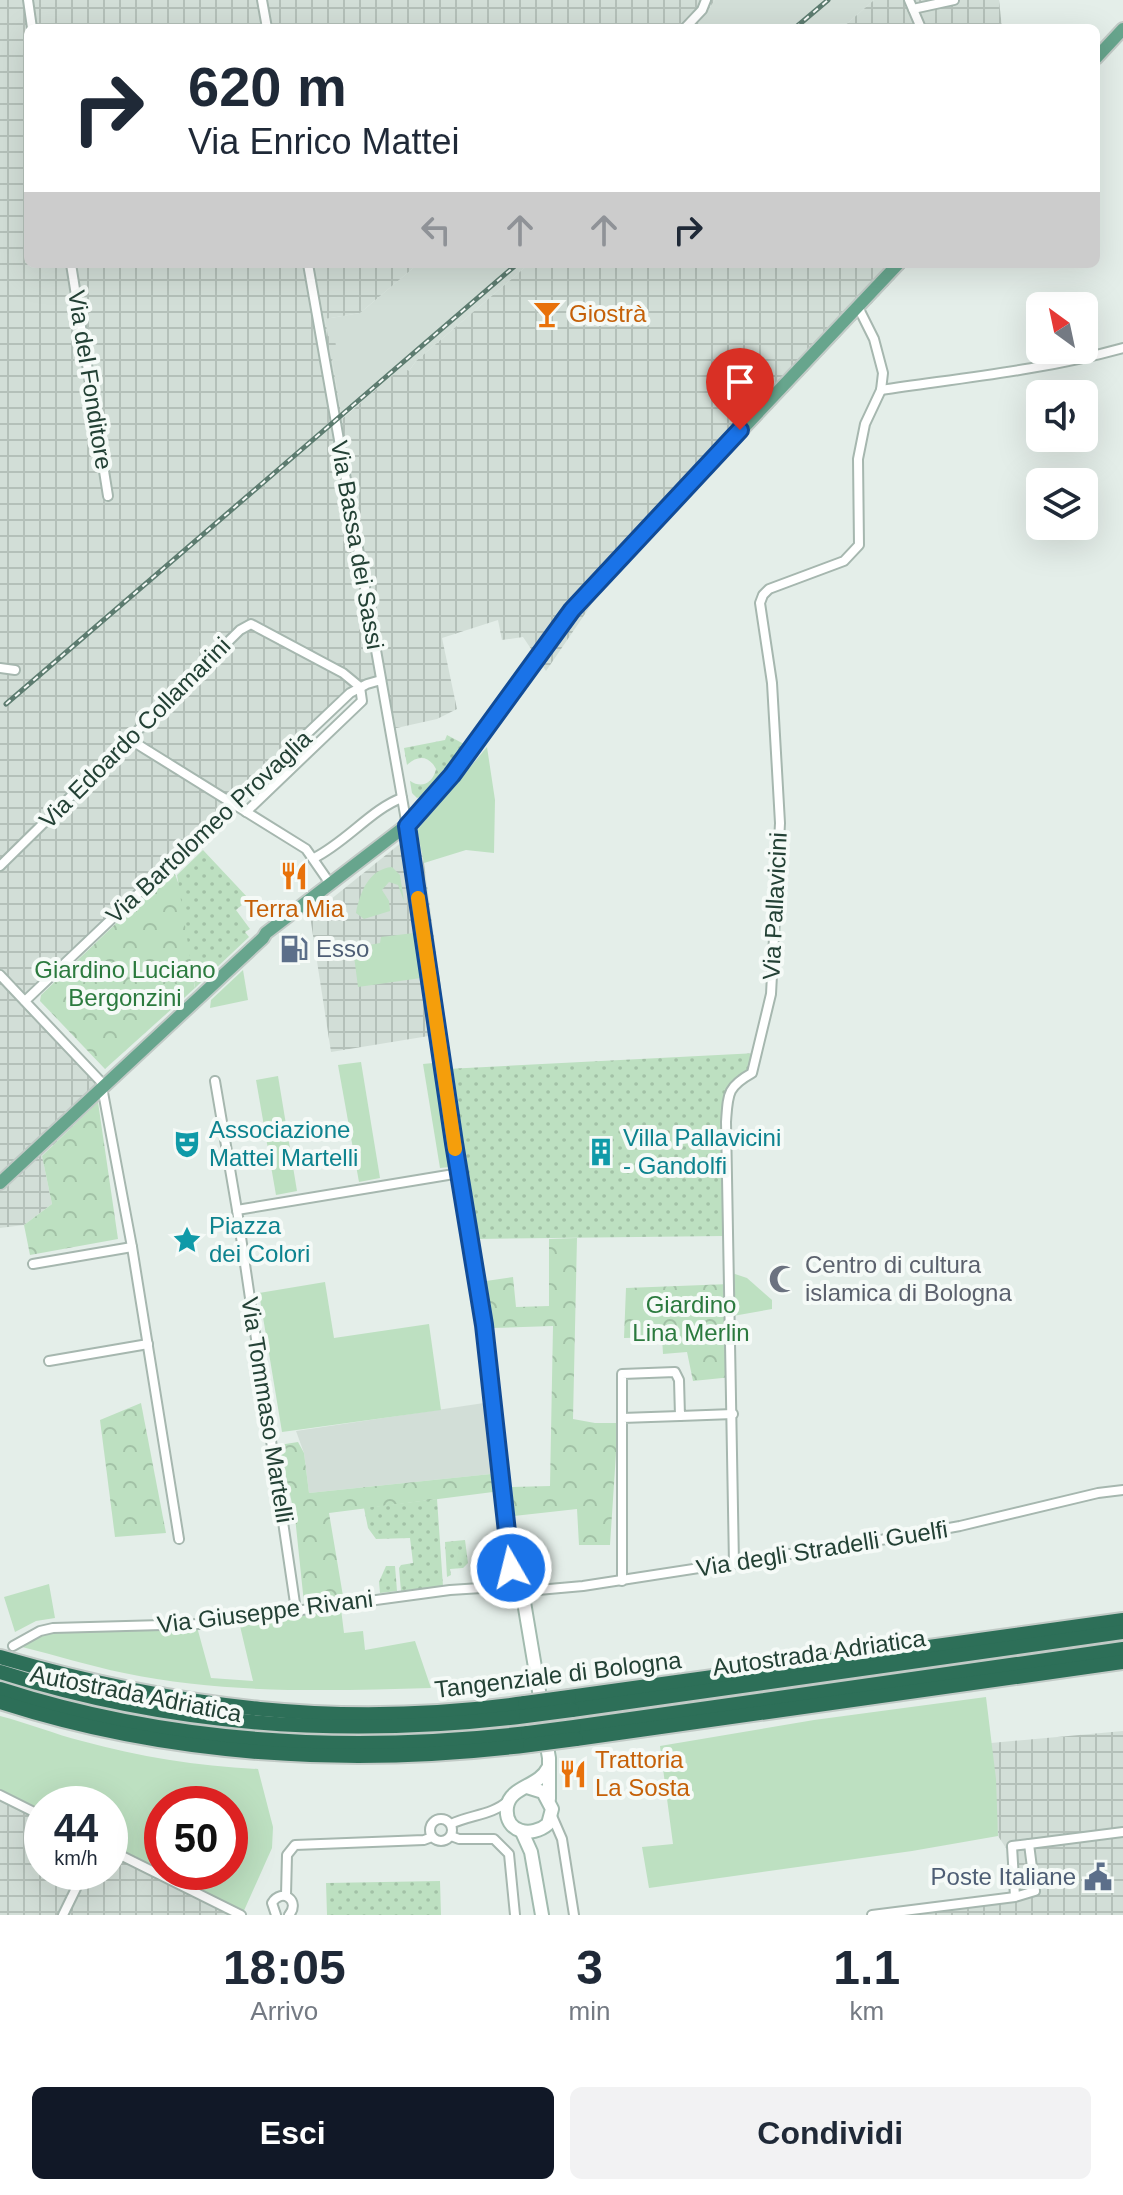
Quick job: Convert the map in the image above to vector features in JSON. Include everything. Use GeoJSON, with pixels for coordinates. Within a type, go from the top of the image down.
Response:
{"type":"FeatureCollection","features":[{"type":"Feature","properties":{"kind":"highway"},"geometry":{"type":"LineString","coordinates":[[1020,1634],[1042,1625],[1123,1610]]}},
{"type":"Feature","properties":{"kind":"highway","name":"Tangenziale di Bologna"},"geometry":{"type":"LineString","coordinates":[[4,1652],[86,1677],[99,1684],[181,1701],[307,1713],[402,1714],[525,1710],[1123,1620]]}},
{"type":"Feature","properties":{"kind":"highway","name":"Autostrada Adriatica"},"geometry":{"type":"LineString","coordinates":[[571,1704],[1123,1632]]}},
{"type":"Feature","properties":{"kind":"highway","name":"Autostrada Adriatica"},"geometry":{"type":"LineString","coordinates":[[0,1689],[190,1732],[263,1739],[398,1743],[529,1739],[1123,1649]]}},
{"type":"Feature","properties":{"kind":"highway"},"geometry":{"type":"LineString","coordinates":[[575,1733],[1123,1662]]}},
{"type":"Feature","properties":{"kind":"highway"},"geometry":{"type":"LineString","coordinates":[[1070,1670],[1094,1674],[1123,1672]]}},
{"type":"Feature","properties":{"kind":"highway","name":"Autostrada Adriatica"},"geometry":{"type":"LineString","coordinates":[[0,1672],[110,1701],[196,1716],[269,1723],[387,1726],[525,1710]]}},
{"type":"Feature","properties":{"kind":"highway"},"geometry":{"type":"LineString","coordinates":[[2,1703],[130,1734],[258,1752],[397,1756],[472,1752],[529,1739]]}},
{"type":"Feature","properties":{"kind":"main road"},"geometry":{"type":"LineString","coordinates":[[1100,54],[1123,29]]}},
{"type":"Feature","properties":{"kind":"main road"},"geometry":{"type":"LineString","coordinates":[[0,1183],[272,928],[284,922],[407,826],[452,775],[572,610],[894,268]]}},
{"type":"Feature","properties":{"kind":"main road"},"geometry":{"type":"LineString","coordinates":[[407,826],[484,1325],[510,1561],[519,1587],[534,1659],[549,1767],[552,1816],[542,1829],[537,1848],[538,1887]]}},
{"type":"Feature","properties":{"kind":"main road"},"geometry":{"type":"LineString","coordinates":[[542,1915],[530,1847],[522,1832],[509,1821],[507,1809],[514,1793],[541,1779],[549,1767]]}},
{"type":"Feature","properties":{"kind":"main road"},"geometry":{"type":"LineString","coordinates":[[527,1787],[540,1790],[549,1799]]}},
{"type":"Feature","properties":{"kind":"main road"},"geometry":{"type":"LineString","coordinates":[[522,1832],[532,1833],[542,1829]]}},
{"type":"Feature","properties":{"kind":"street"},"geometry":{"type":"LineString","coordinates":[[28,0],[31,24]]}},
{"type":"Feature","properties":{"kind":"street"},"geometry":{"type":"LineString","coordinates":[[262,0],[266,24]]}},
{"type":"Feature","properties":{"kind":"street"},"geometry":{"type":"LineString","coordinates":[[689,24],[702,10],[706,0]]}},
{"type":"Feature","properties":{"kind":"street"},"geometry":{"type":"LineString","coordinates":[[919,24],[911,5],[954,0]]}},
{"type":"Feature","properties":{"kind":"street","name":"Via del Fonditore"},"geometry":{"type":"LineString","coordinates":[[72,268],[108,496]]}},
{"type":"Feature","properties":{"kind":"street","name":"Via Bassa dei Sassi"},"geometry":{"type":"LineString","coordinates":[[309,268],[407,826]]}},
{"type":"Feature","properties":{"kind":"street","name":"Via Pallavicini"},"geometry":{"type":"LineString","coordinates":[[734,1564],[726,1122],[728,1095],[735,1082],[752,1073],[771,994],[780,823],[772,683],[760,603],[769,589],[844,561],[859,545],[858,459],[865,424],[881,390],[883,373],[874,339],[857,305]]}},
{"type":"Feature","properties":{"kind":"street"},"geometry":{"type":"LineString","coordinates":[[881,390],[974,377],[1123,348]]}},
{"type":"Feature","properties":{"kind":"street","name":"Via Edoardo Collamarini"},"geometry":{"type":"LineString","coordinates":[[0,866],[240,630],[251,624],[326,662],[360,687]]}},
{"type":"Feature","properties":{"kind":"street"},"geometry":{"type":"LineString","coordinates":[[0,668],[15,670]]}},
{"type":"Feature","properties":{"kind":"street","name":"Via Bartolomeo Provaglia"},"geometry":{"type":"LineString","coordinates":[[25,1001],[360,687],[381,680]]}},
{"type":"Feature","properties":{"kind":"street","name":"Via Bartolomeo Provaglia"},"geometry":{"type":"LineString","coordinates":[[246,812],[362,701],[360,687]]}},
{"type":"Feature","properties":{"kind":"street"},"geometry":{"type":"LineString","coordinates":[[129,739],[306,849],[331,885]]}},
{"type":"Feature","properties":{"kind":"street"},"geometry":{"type":"LineString","coordinates":[[314,858],[340,843],[391,802],[402,798]]}},
{"type":"Feature","properties":{"kind":"street"},"geometry":{"type":"LineString","coordinates":[[0,975],[103,1086],[179,1539]]}},
{"type":"Feature","properties":{"kind":"street","name":"Via Tommaso Martelli"},"geometry":{"type":"LineString","coordinates":[[215,1081],[296,1610]]}},
{"type":"Feature","properties":{"kind":"street"},"geometry":{"type":"LineString","coordinates":[[237,1210],[460,1173]]}},
{"type":"Feature","properties":{"kind":"street"},"geometry":{"type":"LineString","coordinates":[[33,1264],[132,1247]]}},
{"type":"Feature","properties":{"kind":"street"},"geometry":{"type":"LineString","coordinates":[[49,1361],[148,1344]]}},
{"type":"Feature","properties":{"kind":"street"},"geometry":{"type":"LineString","coordinates":[[622,1581],[622,1374],[675,1372],[679,1380],[680,1416]]}},
{"type":"Feature","properties":{"kind":"street"},"geometry":{"type":"LineString","coordinates":[[622,1418],[733,1414]]}},
{"type":"Feature","properties":{"kind":"street","name":"Via degli Stradelli Guelfi"},"geometry":{"type":"LineString","coordinates":[[519,1587],[538,1590],[734,1564],[960,1526],[1075,1498],[1123,1490]]}},
{"type":"Feature","properties":{"kind":"street","name":"Via Giuseppe Rivani"},"geometry":{"type":"LineString","coordinates":[[4,1652],[40,1631],[53,1628],[199,1624],[461,1589],[519,1587]]}},
{"type":"Feature","properties":{"kind":"street"},"geometry":{"type":"LineString","coordinates":[[0,1795],[24,1807]]}},
{"type":"Feature","properties":{"kind":"street"},"geometry":{"type":"LineString","coordinates":[[451,1824],[499,1809],[509,1801]]}},
{"type":"Feature","properties":{"kind":"street"},"geometry":{"type":"LineString","coordinates":[[488,1812],[509,1821]]}},
{"type":"Feature","properties":{"kind":"street"},"geometry":{"type":"LineString","coordinates":[[552,1816],[563,1843],[574,1915]]}},
{"type":"Feature","properties":{"kind":"street"},"geometry":{"type":"LineString","coordinates":[[432,1837],[431,1826],[437,1820],[451,1824]]}},
{"type":"Feature","properties":{"kind":"street"},"geometry":{"type":"LineString","coordinates":[[451,1824],[451,1836]]}},
{"type":"Feature","properties":{"kind":"street"},"geometry":{"type":"LineString","coordinates":[[542,1829],[555,1833],[563,1843]]}},
{"type":"Feature","properties":{"kind":"street"},"geometry":{"type":"LineString","coordinates":[[1015,1897],[1012,1846],[1123,1832]]}},
{"type":"Feature","properties":{"kind":"street"},"geometry":{"type":"LineString","coordinates":[[289,1915],[293,1903],[286,1895],[287,1855],[295,1845],[424,1840],[432,1837],[441,1841],[451,1836],[459,1839],[494,1839],[509,1856],[515,1915]]}},
{"type":"Feature","properties":{"kind":"street"},"geometry":{"type":"LineString","coordinates":[[872,1915],[1015,1897],[1035,1891],[1029,1844]]}},
{"type":"Feature","properties":{"kind":"street"},"geometry":{"type":"LineString","coordinates":[[128,1859],[241,1915]]}},
{"type":"Feature","properties":{"kind":"street"},"geometry":{"type":"LineString","coordinates":[[63,1915],[75,1890]]}},
{"type":"Feature","properties":{"kind":"street"},"geometry":{"type":"LineString","coordinates":[[272,1914],[273,1899],[286,1895]]}},
{"type":"Feature","properties":{"kind":"shaded area"},"geometry":{"type":"Polygon","coordinates":[[[0,0],[715,0],[698,24],[24,24],[24,268],[413,268],[360,313],[325,319],[328,336],[335,339],[337,354],[332,360],[342,419],[402,367],[409,371],[416,361],[524,268],[905,268],[602,589],[546,671],[523,637],[502,640],[498,620],[442,638],[457,709],[437,719],[392,729],[384,685],[366,682],[27,1002],[106,1084],[98,1102],[42,1156],[52,1204],[24,1225],[0,1228],[0,0]]]}},
{"type":"Feature","properties":{"kind":"shaded area"},"geometry":{"type":"Polygon","coordinates":[[[715,0],[874,0],[847,24],[698,24],[715,0]]]}},
{"type":"Feature","properties":{"kind":"shaded area"},"geometry":{"type":"Polygon","coordinates":[[[874,0],[999,0],[1002,24],[847,24],[874,0]]]}},
{"type":"Feature","properties":{"kind":"shaded area"},"geometry":{"type":"Polygon","coordinates":[[[413,268],[524,268],[416,361],[409,371],[353,408],[342,419],[325,319],[360,313],[413,268]]]}},
{"type":"Feature","properties":{"kind":"shaded area"},"geometry":{"type":"Polygon","coordinates":[[[417,830],[447,1033],[331,1052],[310,916],[417,830]]]}},
{"type":"Feature","properties":{"kind":"shaded area"},"geometry":{"type":"Polygon","coordinates":[[[484,1403],[491,1474],[309,1493],[304,1453],[296,1431],[484,1403]]]}},
{"type":"Feature","properties":{"kind":"shaded area"},"geometry":{"type":"Polygon","coordinates":[[[1123,1731],[1123,1915],[873,1915],[1014,1897],[1008,1851],[998,1836],[991,1743],[1123,1731]]]}},
{"type":"Feature","properties":{"kind":"shaded area"},"geometry":{"type":"Polygon","coordinates":[[[0,1792],[24,1804],[24,1890],[128,1890],[128,1859],[144,1868],[144,1890],[185,1890],[230,1915],[0,1915],[0,1792]]]}},
{"type":"Feature","properties":{"kind":"green space"},"geometry":{"type":"Polygon","coordinates":[[[447,735],[464,744],[423,796],[417,798],[412,793],[410,781],[426,783],[436,769],[423,758],[407,765],[404,748],[445,740],[447,735]]]}},
{"type":"Feature","properties":{"kind":"green space"},"geometry":{"type":"Polygon","coordinates":[[[487,747],[495,800],[494,853],[466,850],[424,863],[417,830],[487,747]]]}},
{"type":"Feature","properties":{"kind":"green space"},"geometry":{"type":"Polygon","coordinates":[[[203,850],[249,899],[236,910],[250,929],[245,932],[249,937],[195,988],[177,875],[203,850]]]}},
{"type":"Feature","properties":{"kind":"green space"},"geometry":{"type":"Polygon","coordinates":[[[392,867],[400,875],[404,901],[398,885],[389,882],[382,890],[389,901],[390,911],[364,919],[356,913],[363,890],[377,872],[392,867]]]}},
{"type":"Feature","properties":{"kind":"green space","name":"Giardino Luciano Bergonzini"},"geometry":{"type":"Polygon","coordinates":[[[172,870],[181,891],[195,988],[105,1069],[40,1001],[41,995],[172,870]]]}},
{"type":"Feature","properties":{"kind":"green space"},"geometry":{"type":"Polygon","coordinates":[[[414,933],[421,978],[358,987],[353,948],[380,943],[381,937],[414,933]]]}},
{"type":"Feature","properties":{"kind":"green space"},"geometry":{"type":"Polygon","coordinates":[[[243,970],[248,1000],[210,1008],[211,1000],[243,970]]]}},
{"type":"Feature","properties":{"kind":"green space"},"geometry":{"type":"Polygon","coordinates":[[[757,1053],[752,1073],[728,1095],[731,1233],[724,1236],[475,1239],[447,1069],[757,1053]]]}},
{"type":"Feature","properties":{"kind":"green space"},"geometry":{"type":"Polygon","coordinates":[[[361,1062],[380,1178],[359,1182],[338,1065],[361,1062]]]}},
{"type":"Feature","properties":{"kind":"green space"},"geometry":{"type":"Polygon","coordinates":[[[433,1063],[450,1167],[440,1168],[423,1064],[433,1063]]]}},
{"type":"Feature","properties":{"kind":"green space"},"geometry":{"type":"Polygon","coordinates":[[[278,1076],[297,1191],[276,1195],[256,1080],[278,1076]]]}},
{"type":"Feature","properties":{"kind":"green space"},"geometry":{"type":"Polygon","coordinates":[[[98,1102],[118,1239],[30,1255],[24,1225],[52,1204],[42,1156],[98,1102]]]}},
{"type":"Feature","properties":{"kind":"green space"},"geometry":{"type":"Polygon","coordinates":[[[577,1238],[573,1419],[618,1423],[610,1545],[579,1545],[577,1509],[514,1516],[512,1487],[550,1486],[553,1326],[492,1328],[486,1281],[513,1277],[516,1307],[549,1306],[549,1239],[577,1238]]]}},
{"type":"Feature","properties":{"kind":"green space"},"geometry":{"type":"Polygon","coordinates":[[[732,1273],[747,1278],[772,1300],[772,1309],[733,1316],[732,1273]]]}},
{"type":"Feature","properties":{"kind":"green space"},"geometry":{"type":"Polygon","coordinates":[[[325,1282],[334,1338],[429,1324],[441,1410],[282,1432],[259,1293],[325,1282]]]}},
{"type":"Feature","properties":{"kind":"green space","name":"Giardino Lina Merlin"},"geometry":{"type":"Polygon","coordinates":[[[730,1284],[732,1377],[693,1381],[687,1352],[663,1354],[662,1337],[624,1338],[626,1288],[730,1284]]]}},
{"type":"Feature","properties":{"kind":"green space"},"geometry":{"type":"Polygon","coordinates":[[[141,1403],[166,1533],[115,1537],[100,1420],[141,1403]]]}},
{"type":"Feature","properties":{"kind":"green space"},"geometry":{"type":"Polygon","coordinates":[[[298,1442],[304,1453],[309,1493],[491,1474],[493,1492],[329,1513],[343,1596],[304,1603],[295,1517],[279,1445],[298,1442]]]}},
{"type":"Feature","properties":{"kind":"green space"},"geometry":{"type":"Polygon","coordinates":[[[437,1499],[443,1586],[401,1591],[399,1568],[413,1563],[410,1538],[376,1539],[368,1528],[364,1508],[437,1499]]]}},
{"type":"Feature","properties":{"kind":"green space"},"geometry":{"type":"Polygon","coordinates":[[[465,1540],[468,1563],[463,1568],[450,1569],[451,1575],[447,1577],[445,1542],[465,1540]]]}},
{"type":"Feature","properties":{"kind":"green space"},"geometry":{"type":"Polygon","coordinates":[[[386,1566],[395,1566],[397,1591],[380,1593],[379,1582],[386,1566]]]}},
{"type":"Feature","properties":{"kind":"green space"},"geometry":{"type":"Polygon","coordinates":[[[49,1584],[55,1618],[36,1621],[15,1632],[4,1597],[49,1584]]]}},
{"type":"Feature","properties":{"kind":"green space"},"geometry":{"type":"Polygon","coordinates":[[[341,1609],[344,1633],[363,1631],[365,1650],[415,1641],[431,1688],[315,1690],[200,1685],[124,1673],[22,1647],[45,1633],[74,1629],[148,1631],[197,1627],[211,1678],[253,1681],[240,1626],[341,1609]]]}},
{"type":"Feature","properties":{"kind":"green space"},"geometry":{"type":"Polygon","coordinates":[[[986,1697],[996,1779],[998,1836],[649,1888],[642,1847],[673,1844],[660,1746],[814,1720],[986,1697]]]}},
{"type":"Feature","properties":{"kind":"green space"},"geometry":{"type":"Polygon","coordinates":[[[0,1716],[125,1752],[191,1763],[258,1769],[273,1827],[272,1848],[242,1915],[230,1915],[185,1890],[248,1890],[248,1786],[144,1786],[144,1868],[128,1859],[128,1786],[24,1786],[24,1804],[0,1792],[0,1716]]]}},
{"type":"Feature","properties":{"kind":"green space"},"geometry":{"type":"Polygon","coordinates":[[[440,1881],[441,1915],[327,1915],[326,1883],[440,1881]]]}},
{"type":"Feature","properties":{"kind":"railway"},"geometry":{"type":"LineString","coordinates":[[800,24],[828,0]]}},
{"type":"Feature","properties":{"kind":"railway"},"geometry":{"type":"LineString","coordinates":[[6,704],[512,268]]}},
{"type":"Feature","properties":{"kind":"slow traffic"},"geometry":{"type":"LineString","coordinates":[[418,898],[455,1149]]}},
{"type":"Feature","properties":{"kind":"place","name":"Giostrà"},"geometry":{"type":"Point","coordinates":[547,314]}},
{"type":"Feature","properties":{"kind":"place","name":"Terra Mia"},"geometry":{"type":"Point","coordinates":[294,876]}},
{"type":"Feature","properties":{"kind":"place","name":"Esso"},"geometry":{"type":"Point","coordinates":[294,949]}},
{"type":"Feature","properties":{"kind":"place","name":"Associazione Mattei Martelli"},"geometry":{"type":"Point","coordinates":[187,1144]}},
{"type":"Feature","properties":{"kind":"place","name":"Villa Pallavicini - Gandolfi"},"geometry":{"type":"Point","coordinates":[601,1152]}},
{"type":"Feature","properties":{"kind":"place","name":"Piazza dei Colori"},"geometry":{"type":"Point","coordinates":[187,1240]}},
{"type":"Feature","properties":{"kind":"place","name":"Centro di cultura islamica di Bologna"},"geometry":{"type":"Point","coordinates":[783,1279]}},
{"type":"Feature","properties":{"kind":"place","name":"Trattoria La Sosta"},"geometry":{"type":"Point","coordinates":[573,1774]}},
{"type":"Feature","properties":{"kind":"place","name":"Poste Italiane"},"geometry":{"type":"Point","coordinates":[1098,1877]}},
{"type":"Feature","properties":{"kind":"route"},"geometry":{"type":"LineString","coordinates":[[511,1568],[484,1325],[407,826],[452,775],[572,610],[740,430]]}}]}
